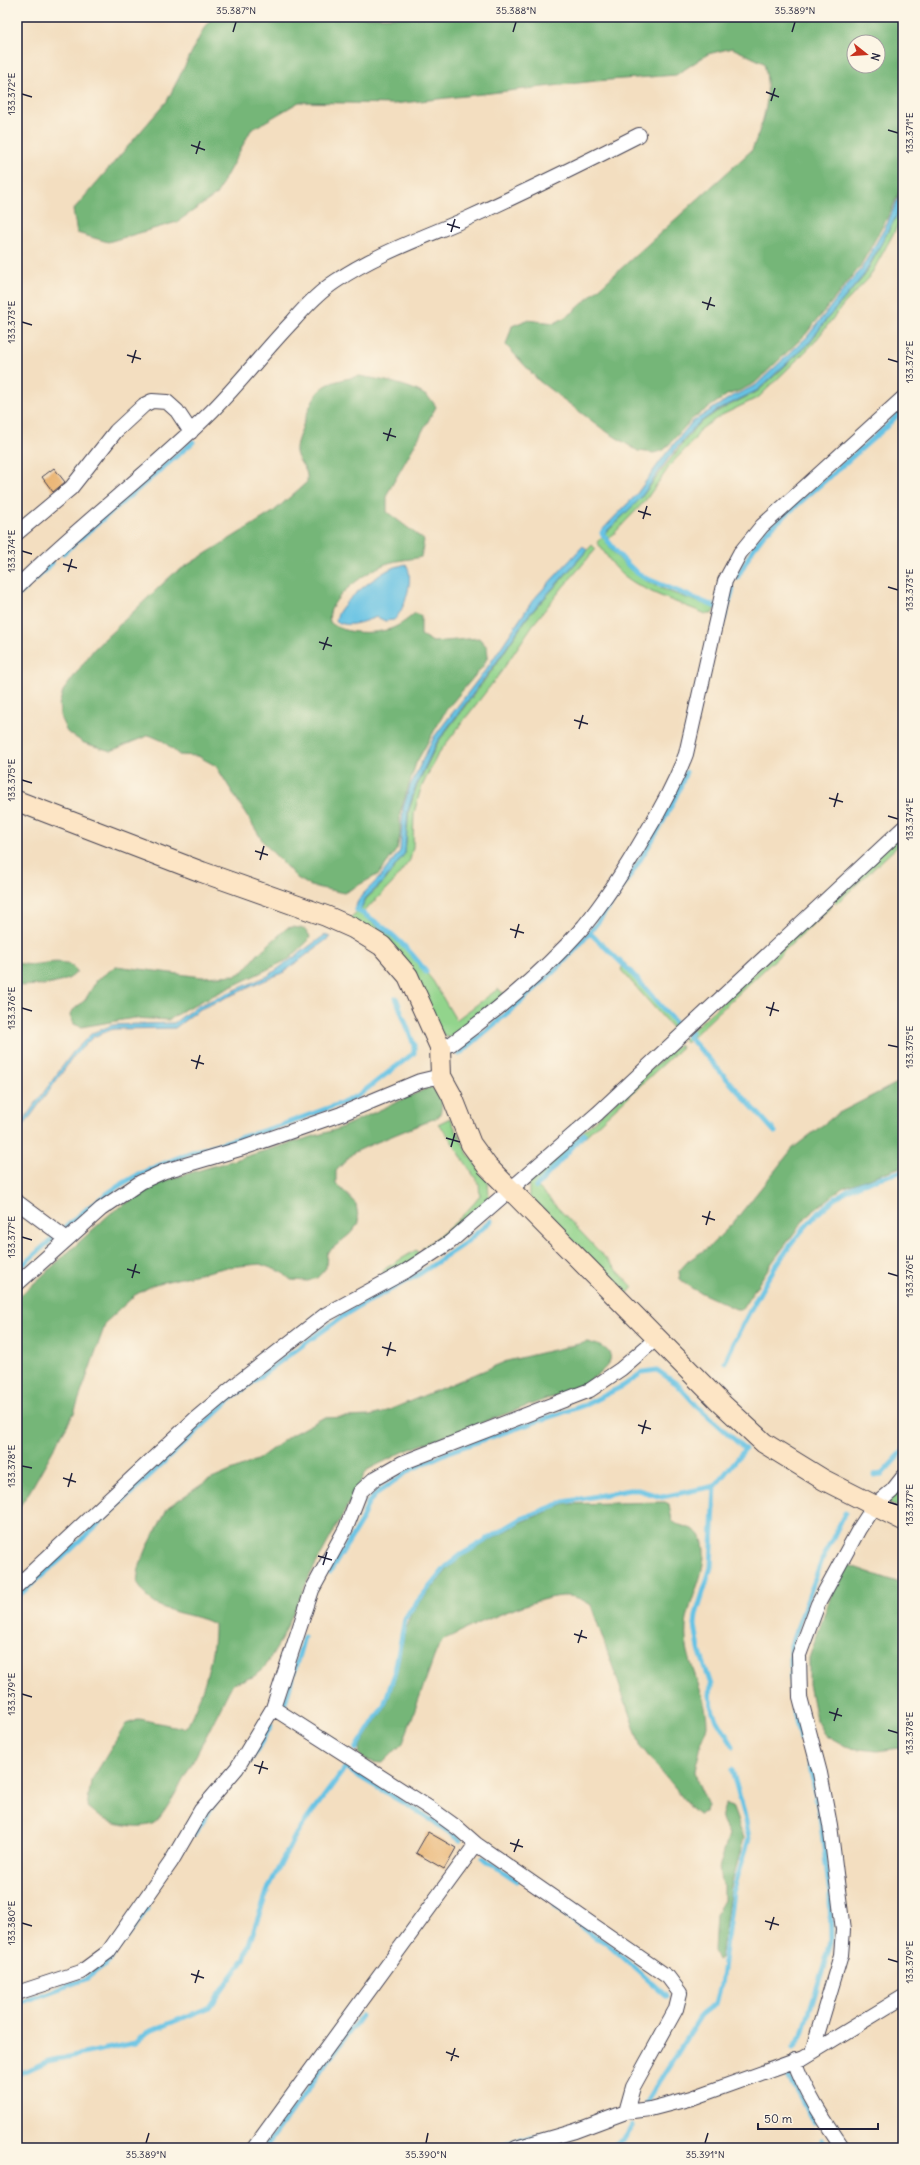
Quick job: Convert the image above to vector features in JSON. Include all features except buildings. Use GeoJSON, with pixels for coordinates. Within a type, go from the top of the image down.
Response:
{"type":"FeatureCollection","features":[{"type":"Feature","properties":{"kind":"street"},"geometry":{"type":"LineString","coordinates":[[17,587],[52,552],[191,432],[323,290],[355,269],[420,238],[464,220],[551,180],[640,136]]}},
{"type":"Feature","properties":{"kind":"street"},"geometry":{"type":"LineString","coordinates":[[440,1047],[451,1044],[527,984],[584,926],[605,898],[632,858],[678,774],[686,754],[725,581],[740,553],[762,526],[903,398]]}},
{"type":"Feature","properties":{"kind":"street"},"geometry":{"type":"LineString","coordinates":[[17,533],[71,488],[116,432],[144,405],[152,401],[167,402],[177,411],[191,432]]}},
{"type":"Feature","properties":{"kind":"street"},"geometry":{"type":"LineString","coordinates":[[17,801],[202,872],[326,916],[353,928],[382,946],[408,976],[440,1047],[441,1076],[452,1096],[471,1144],[509,1189],[720,1402],[764,1443],[824,1480],[903,1520]]}},
{"type":"Feature","properties":{"kind":"street"},"geometry":{"type":"LineString","coordinates":[[17,1586],[190,1424],[239,1382],[325,1315],[406,1270],[450,1242],[604,1107],[903,828]]}},
{"type":"Feature","properties":{"kind":"street"},"geometry":{"type":"LineString","coordinates":[[17,1284],[101,1209],[141,1182],[165,1171],[265,1140],[341,1114],[420,1081],[441,1076]]}},
{"type":"Feature","properties":{"kind":"street"},"geometry":{"type":"LineString","coordinates":[[17,1202],[67,1239]]}},
{"type":"Feature","properties":{"kind":"street"},"geometry":{"type":"LineString","coordinates":[[17,1993],[81,1972],[108,1952],[171,1862],[201,1810],[237,1768],[273,1708],[312,1590],[346,1528],[356,1501],[364,1487],[374,1479],[395,1467],[590,1390],[621,1369],[657,1338]]}},
{"type":"Feature","properties":{"kind":"street"},"geometry":{"type":"LineString","coordinates":[[812,2052],[841,1955],[843,1930],[830,1825],[820,1773],[800,1697],[799,1655],[803,1642],[830,1580],[874,1506],[892,1491],[903,1477]]}},
{"type":"Feature","properties":{"kind":"street"},"geometry":{"type":"LineString","coordinates":[[273,1708],[434,1811],[476,1844],[668,1977],[677,1987],[680,1993],[676,2009],[633,2087],[626,2112]]}},
{"type":"Feature","properties":{"kind":"street"},"geometry":{"type":"LineString","coordinates":[[254,2148],[476,1844]]}},
{"type":"Feature","properties":{"kind":"street"},"geometry":{"type":"LineString","coordinates":[[516,2148],[575,2131],[626,2112],[650,2109],[692,2098],[794,2060],[812,2052],[903,1997]]}},
{"type":"Feature","properties":{"kind":"street"},"geometry":{"type":"LineString","coordinates":[[794,2060],[799,2075],[843,2148]]}},
{"type":"Feature","properties":{"kind":"green space"},"geometry":{"type":"Polygon","coordinates":[[[213,17],[903,17],[903,180],[890,213],[859,268],[805,335],[755,383],[727,395],[692,419],[664,450],[654,453],[638,451],[604,430],[539,381],[506,345],[512,326],[527,320],[555,323],[572,313],[752,150],[766,107],[767,86],[764,63],[732,48],[708,54],[676,75],[596,81],[394,104],[299,102],[251,130],[216,195],[177,222],[108,242],[77,233],[73,210],[167,101],[205,26],[213,17]]]}},
{"type":"Feature","properties":{"kind":"green space"},"geometry":{"type":"Polygon","coordinates":[[[903,202],[903,216],[869,278],[844,304],[813,344],[759,397],[720,416],[701,429],[694,440],[672,463],[645,501],[606,542],[617,557],[641,578],[668,591],[715,608],[712,614],[706,614],[662,597],[640,586],[622,574],[615,567],[597,542],[640,499],[696,426],[716,412],[758,391],[811,342],[826,320],[865,275],[903,202]]]}},
{"type":"Feature","properties":{"kind":"green space"},"geometry":{"type":"Polygon","coordinates":[[[360,376],[390,382],[413,389],[431,400],[436,407],[387,494],[387,512],[424,540],[421,557],[385,564],[365,575],[347,589],[333,606],[330,614],[330,622],[335,626],[349,631],[372,632],[398,626],[415,613],[421,616],[421,635],[433,642],[479,638],[487,647],[488,656],[483,666],[446,710],[416,763],[400,813],[400,835],[397,849],[379,874],[344,893],[311,886],[297,878],[264,843],[216,766],[198,756],[179,755],[163,741],[149,735],[111,751],[84,743],[67,732],[61,719],[59,705],[63,691],[94,649],[173,574],[273,512],[307,482],[305,469],[297,456],[296,445],[316,394],[328,385],[360,376]]]}},
{"type":"Feature","properties":{"kind":"green space"},"geometry":{"type":"Polygon","coordinates":[[[592,545],[596,549],[532,626],[501,672],[438,754],[421,788],[414,813],[413,847],[410,860],[391,885],[361,914],[407,949],[433,981],[456,1020],[498,989],[507,996],[450,1038],[445,1036],[350,918],[357,912],[359,913],[366,899],[385,881],[405,853],[409,810],[416,788],[438,742],[493,669],[527,618],[592,545]]]}},
{"type":"Feature","properties":{"kind":"green space"},"geometry":{"type":"Polygon","coordinates":[[[903,831],[903,841],[836,904],[834,899],[903,831]]]}},
{"type":"Feature","properties":{"kind":"green space"},"geometry":{"type":"Polygon","coordinates":[[[828,904],[832,906],[686,1043],[683,1039],[828,904]]]}},
{"type":"Feature","properties":{"kind":"green space"},"geometry":{"type":"Polygon","coordinates":[[[293,927],[305,929],[310,936],[306,943],[289,959],[185,1009],[169,1020],[134,1018],[81,1027],[74,1024],[70,1016],[71,1012],[85,1000],[97,980],[116,966],[202,977],[236,975],[244,971],[258,954],[287,928],[293,927]]]}},
{"type":"Feature","properties":{"kind":"green space"},"geometry":{"type":"Polygon","coordinates":[[[17,962],[32,965],[57,962],[64,963],[77,971],[66,980],[58,983],[17,986],[17,962]]]}},
{"type":"Feature","properties":{"kind":"green space"},"geometry":{"type":"Polygon","coordinates":[[[624,962],[683,1029],[676,1031],[674,1030],[621,970],[624,962]]]}},
{"type":"Feature","properties":{"kind":"green space"},"geometry":{"type":"Polygon","coordinates":[[[678,1045],[682,1047],[580,1141],[538,1187],[633,1287],[626,1295],[529,1196],[529,1181],[678,1045]]]}},
{"type":"Feature","properties":{"kind":"green space"},"geometry":{"type":"Polygon","coordinates":[[[903,1080],[903,1166],[842,1188],[806,1217],[771,1264],[742,1309],[736,1309],[693,1289],[680,1279],[679,1271],[688,1261],[709,1247],[733,1223],[793,1148],[837,1114],[903,1080]]]}},
{"type":"Feature","properties":{"kind":"green space"},"geometry":{"type":"Polygon","coordinates":[[[430,1087],[437,1092],[441,1100],[441,1109],[438,1117],[353,1153],[336,1171],[336,1183],[356,1204],[359,1223],[350,1234],[327,1253],[326,1268],[317,1278],[308,1281],[291,1280],[282,1272],[260,1264],[228,1267],[155,1284],[135,1295],[106,1322],[74,1413],[30,1491],[17,1510],[17,1299],[111,1213],[160,1182],[338,1129],[430,1087]]]}},
{"type":"Feature","properties":{"kind":"green space"},"geometry":{"type":"Polygon","coordinates":[[[450,1118],[468,1154],[488,1181],[489,1198],[456,1231],[426,1253],[422,1248],[453,1225],[480,1196],[479,1184],[445,1131],[438,1124],[450,1118]]]}},
{"type":"Feature","properties":{"kind":"green space"},"geometry":{"type":"Polygon","coordinates":[[[416,1250],[421,1257],[385,1278],[383,1270],[416,1250]]]}},
{"type":"Feature","properties":{"kind":"green space"},"geometry":{"type":"Polygon","coordinates":[[[587,1342],[601,1346],[608,1351],[610,1357],[603,1370],[579,1387],[405,1451],[367,1470],[310,1575],[282,1638],[264,1668],[253,1677],[233,1683],[195,1758],[171,1801],[161,1816],[154,1823],[142,1826],[120,1824],[101,1818],[87,1807],[91,1781],[126,1724],[140,1719],[183,1728],[187,1726],[198,1702],[210,1663],[214,1636],[214,1624],[206,1620],[162,1607],[147,1596],[137,1582],[139,1568],[147,1548],[168,1507],[207,1481],[257,1460],[291,1435],[323,1418],[370,1416],[382,1413],[507,1361],[587,1342]]]}},
{"type":"Feature","properties":{"kind":"green space"},"geometry":{"type":"Polygon","coordinates":[[[903,1482],[903,1510],[887,1502],[903,1482]]]}},
{"type":"Feature","properties":{"kind":"green space"},"geometry":{"type":"Polygon","coordinates":[[[665,1502],[669,1504],[672,1521],[697,1532],[702,1539],[704,1550],[704,1561],[688,1616],[686,1640],[691,1664],[706,1712],[707,1728],[695,1772],[708,1806],[705,1812],[698,1814],[691,1808],[641,1747],[591,1605],[572,1596],[556,1597],[525,1605],[488,1619],[445,1639],[439,1645],[434,1657],[403,1743],[383,1763],[370,1761],[363,1758],[359,1754],[360,1747],[386,1706],[396,1676],[404,1635],[411,1613],[448,1569],[461,1557],[522,1522],[566,1504],[665,1502]]]}},
{"type":"Feature","properties":{"kind":"green space"},"geometry":{"type":"Polygon","coordinates":[[[848,1565],[903,1584],[903,1743],[900,1748],[877,1751],[849,1748],[824,1734],[816,1720],[809,1684],[809,1658],[839,1573],[843,1566],[848,1565]]]}},
{"type":"Feature","properties":{"kind":"green space"},"geometry":{"type":"Polygon","coordinates":[[[726,1804],[732,1806],[744,1838],[731,1886],[721,1958],[718,1960],[714,1951],[716,1914],[724,1900],[724,1885],[721,1882],[719,1868],[729,1834],[722,1820],[722,1813],[726,1804]]]}},
{"type":"Feature","properties":{"kind":"water"},"geometry":{"type":"Polygon","coordinates":[[[903,187],[903,200],[897,215],[864,275],[826,320],[811,341],[758,390],[716,411],[695,426],[668,459],[640,499],[603,535],[600,532],[636,495],[664,456],[692,422],[731,397],[756,385],[807,337],[860,271],[887,224],[903,187]]]}},
{"type":"Feature","properties":{"kind":"water"},"geometry":{"type":"Polygon","coordinates":[[[583,546],[587,550],[527,617],[496,663],[437,742],[415,788],[408,811],[405,853],[384,881],[366,898],[359,912],[355,911],[357,903],[362,895],[380,877],[400,851],[403,808],[410,786],[434,737],[487,668],[533,600],[583,546]]]}},
{"type":"Feature","properties":{"kind":"water"},"geometry":{"type":"Polygon","coordinates":[[[406,564],[409,570],[408,593],[402,609],[394,620],[385,621],[377,617],[351,624],[336,621],[342,607],[365,585],[390,569],[406,564]]]}},
{"type":"Feature","properties":{"kind":"water"},"geometry":{"type":"Polygon","coordinates":[[[325,935],[330,937],[284,972],[198,1010],[175,1028],[113,1029],[93,1037],[74,1056],[17,1135],[17,1129],[73,1052],[92,1033],[113,1025],[174,1023],[195,1007],[268,976],[325,935]]]}},
{"type":"Feature","properties":{"kind":"waterway"},"geometry":{"type":"LineString","coordinates":[[737,578],[753,549],[765,533],[884,429],[903,409]]}},
{"type":"Feature","properties":{"kind":"waterway"},"geometry":{"type":"LineString","coordinates":[[63,553],[193,442]]}},
{"type":"Feature","properties":{"kind":"waterway"},"geometry":{"type":"LineString","coordinates":[[604,531],[602,533],[621,557],[631,568],[643,577],[726,611]]}},
{"type":"Feature","properties":{"kind":"waterway"},"geometry":{"type":"LineString","coordinates":[[34,581],[52,563]]}},
{"type":"Feature","properties":{"kind":"waterway"},"geometry":{"type":"LineString","coordinates":[[17,596],[26,588]]}},
{"type":"Feature","properties":{"kind":"waterway"},"geometry":{"type":"LineString","coordinates":[[721,628],[733,589]]}},
{"type":"Feature","properties":{"kind":"waterway"},"geometry":{"type":"LineString","coordinates":[[459,1054],[547,978],[574,951],[590,932],[632,873],[675,798],[686,772]]}},
{"type":"Feature","properties":{"kind":"waterway"},"geometry":{"type":"LineString","coordinates":[[359,907],[357,910],[395,937],[419,962],[426,972]]}},
{"type":"Feature","properties":{"kind":"waterway"},"geometry":{"type":"LineString","coordinates":[[590,933],[629,970],[681,1029]]}},
{"type":"Feature","properties":{"kind":"waterway"},"geometry":{"type":"LineString","coordinates":[[66,1227],[112,1190],[149,1169],[189,1153],[276,1127],[347,1101],[360,1094],[414,1053],[414,1045],[396,998]]}},
{"type":"Feature","properties":{"kind":"waterway"},"geometry":{"type":"LineString","coordinates":[[691,1033],[688,1036],[775,1132]]}},
{"type":"Feature","properties":{"kind":"waterway"},"geometry":{"type":"LineString","coordinates":[[536,1187],[584,1134]]}},
{"type":"Feature","properties":{"kind":"waterway"},"geometry":{"type":"LineString","coordinates":[[725,1362],[747,1316],[774,1269],[806,1226],[824,1208],[850,1189],[872,1180],[903,1171]]}},
{"type":"Feature","properties":{"kind":"waterway"},"geometry":{"type":"LineString","coordinates":[[17,1597],[62,1558],[233,1397],[349,1312],[421,1273],[465,1243],[491,1221]]}},
{"type":"Feature","properties":{"kind":"waterway"},"geometry":{"type":"LineString","coordinates":[[17,1270],[53,1238]]}},
{"type":"Feature","properties":{"kind":"waterway"},"geometry":{"type":"LineString","coordinates":[[330,1572],[361,1522],[368,1503],[377,1493],[410,1470],[451,1451],[585,1405],[623,1386],[643,1372],[657,1370],[677,1384],[697,1406],[745,1449],[715,1486],[711,1567],[696,1615],[695,1625],[699,1649],[711,1685],[710,1696],[713,1713],[733,1746]]}},
{"type":"Feature","properties":{"kind":"waterway"},"geometry":{"type":"LineString","coordinates":[[874,1475],[882,1474],[903,1451]]}},
{"type":"Feature","properties":{"kind":"waterway"},"geometry":{"type":"LineString","coordinates":[[356,1749],[384,1705],[394,1676],[405,1619],[446,1567],[461,1555],[521,1519],[564,1502],[629,1490],[638,1490],[662,1497],[715,1486]]}},
{"type":"Feature","properties":{"kind":"waterway"},"geometry":{"type":"LineString","coordinates":[[800,1739],[791,1698],[791,1645],[822,1560],[845,1513]]}},
{"type":"Feature","properties":{"kind":"waterway"},"geometry":{"type":"LineString","coordinates":[[285,1703],[304,1637]]}},
{"type":"Feature","properties":{"kind":"waterway"},"geometry":{"type":"LineString","coordinates":[[240,1774],[254,1755],[271,1725]]}},
{"type":"Feature","properties":{"kind":"waterway"},"geometry":{"type":"LineString","coordinates":[[793,2048],[803,2033],[831,1942],[830,1895],[820,1817],[808,1756]]}},
{"type":"Feature","properties":{"kind":"waterway"},"geometry":{"type":"LineString","coordinates":[[17,2075],[48,2061],[135,2043],[148,2032],[210,2007],[244,1959],[268,1889],[296,1834],[345,1768],[424,1815],[460,1840]]}},
{"type":"Feature","properties":{"kind":"waterway"},"geometry":{"type":"LineString","coordinates":[[646,2102],[701,2015],[716,2003],[721,1985],[733,1892],[749,1839],[746,1820],[732,1770]]}},
{"type":"Feature","properties":{"kind":"waterway"},"geometry":{"type":"LineString","coordinates":[[194,1835],[215,1803]]}},
{"type":"Feature","properties":{"kind":"waterway"},"geometry":{"type":"LineString","coordinates":[[483,1858],[517,1881]]}},
{"type":"Feature","properties":{"kind":"waterway"},"geometry":{"type":"LineString","coordinates":[[555,1906],[595,1938],[607,1943],[666,1996]]}},
{"type":"Feature","properties":{"kind":"waterway"},"geometry":{"type":"LineString","coordinates":[[17,2004],[86,1979],[109,1961],[147,1909]]}},
{"type":"Feature","properties":{"kind":"waterway"},"geometry":{"type":"LineString","coordinates":[[265,2148],[361,2016]]}},
{"type":"Feature","properties":{"kind":"waterway"},"geometry":{"type":"LineString","coordinates":[[788,2076],[814,2123]]}},
{"type":"Feature","properties":{"kind":"waterway"},"geometry":{"type":"LineString","coordinates":[[609,2148],[623,2139],[633,2125]]}},
{"type":"Feature","properties":{"kind":"waterway"},"geometry":{"type":"LineString","coordinates":[[488,2148],[543,2134]]}},
{"type":"Feature","properties":{"kind":"waterway"},"geometry":{"type":"LineString","coordinates":[[822,2140],[828,2148]]}}]}
